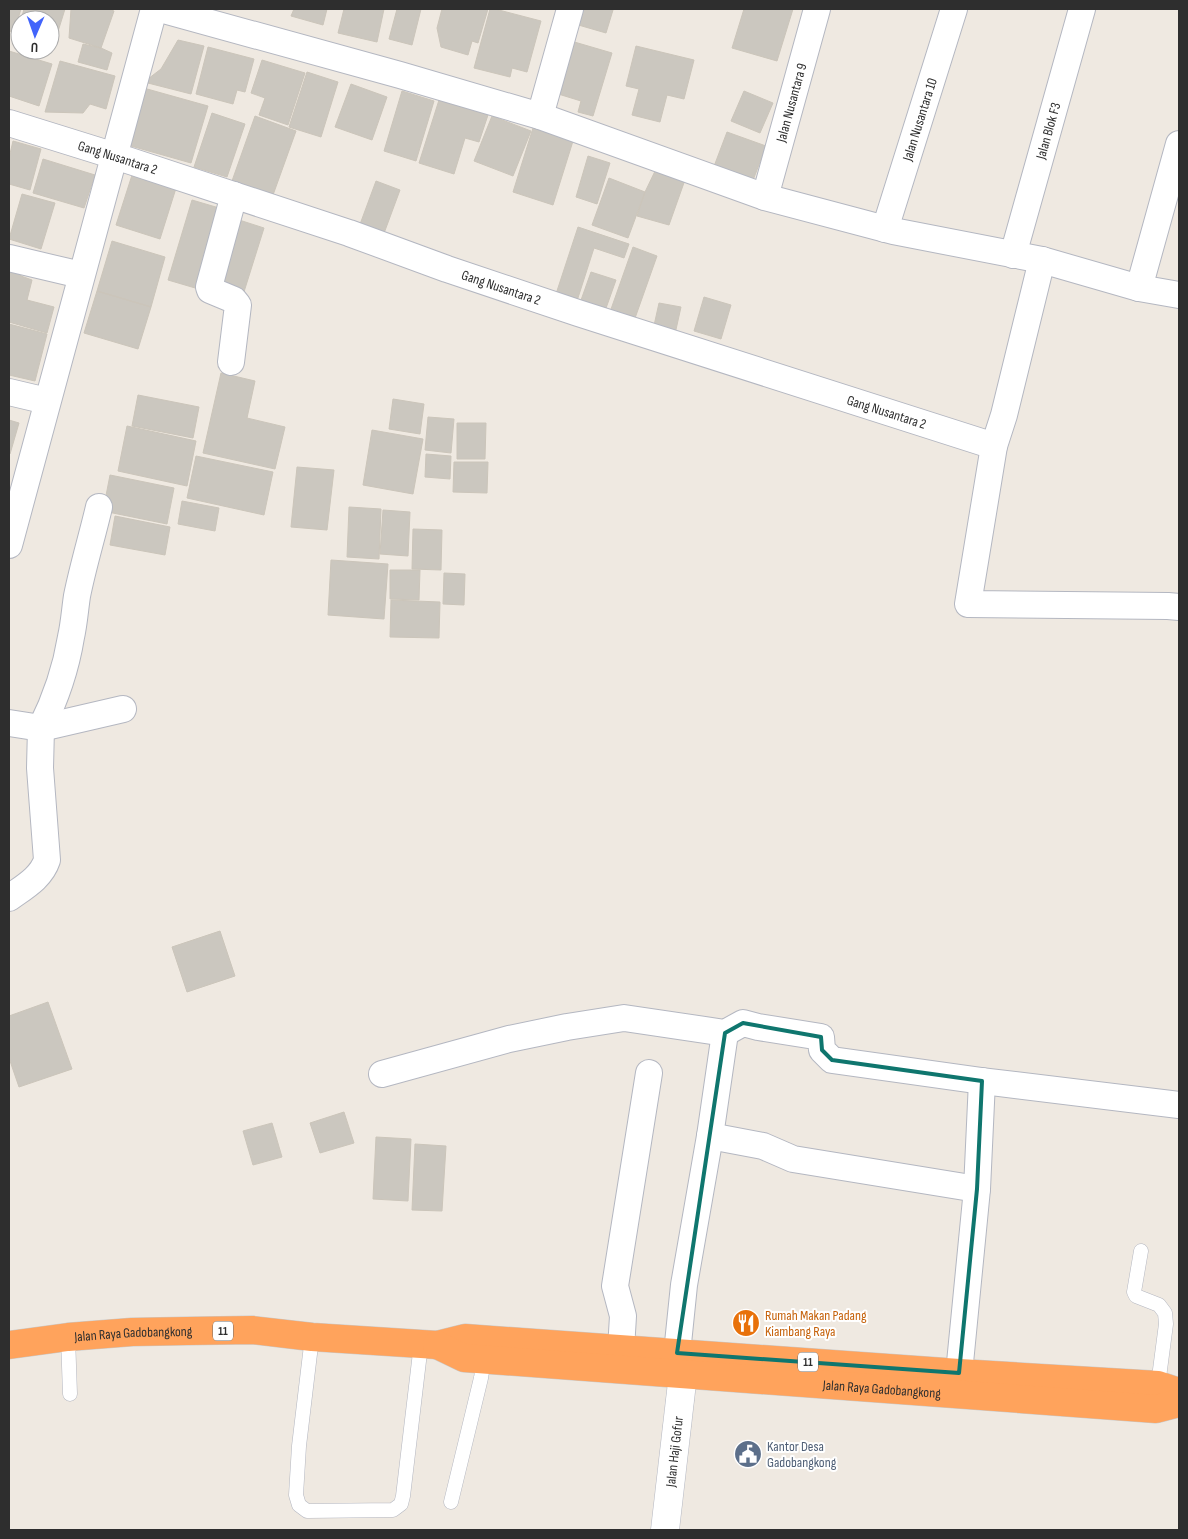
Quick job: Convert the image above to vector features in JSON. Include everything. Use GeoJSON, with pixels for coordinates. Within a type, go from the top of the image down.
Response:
{"type":"FeatureCollection","features":[{"type":"Feature","properties":{"kind":"highway","name":"Jalan Raya Gadobangkong"},"geometry":{"type":"LineString","coordinates":[[9,1345],[68,1337],[132,1332],[252,1330],[312,1337],[429,1345],[465,1338],[620,1349],[680,1363],[1156,1408],[1179,1403]]}},
{"type":"Feature","properties":{"kind":"highway","name":"Jalan Raya Gadobangkong"},"geometry":{"type":"LineString","coordinates":[[429,1345],[464,1358],[680,1363],[959,1373],[1168,1388]]}},
{"type":"Feature","properties":{"kind":"street"},"geometry":{"type":"LineString","coordinates":[[10,535],[116,156],[154,9]]}},
{"type":"Feature","properties":{"kind":"street"},"geometry":{"type":"LineString","coordinates":[[160,9],[400,75],[540,116],[765,197],[885,229],[1042,260],[1138,288],[1179,295]]}},
{"type":"Feature","properties":{"kind":"street"},"geometry":{"type":"LineString","coordinates":[[540,116],[570,9]]}},
{"type":"Feature","properties":{"kind":"street","name":"Jalan Nusantara 9"},"geometry":{"type":"LineString","coordinates":[[765,197],[817,9]]}},
{"type":"Feature","properties":{"kind":"street","name":"Jalan Nusantara 10"},"geometry":{"type":"LineString","coordinates":[[885,229],[954,9]]}},
{"type":"Feature","properties":{"kind":"street","name":"Jalan Blok F3"},"geometry":{"type":"LineString","coordinates":[[1013,254],[1082,9]]}},
{"type":"Feature","properties":{"kind":"street","name":"Gang Nusantara 2"},"geometry":{"type":"LineString","coordinates":[[9,123],[116,156],[349,233],[456,272],[578,313],[994,446]]}},
{"type":"Feature","properties":{"kind":"street"},"geometry":{"type":"LineString","coordinates":[[1138,288],[1179,144]]}},
{"type":"Feature","properties":{"kind":"street"},"geometry":{"type":"LineString","coordinates":[[231,362],[238,305],[234,300],[209,288],[234,195]]}},
{"type":"Feature","properties":{"kind":"street"},"geometry":{"type":"LineString","coordinates":[[9,258],[82,275]]}},
{"type":"Feature","properties":{"kind":"street"},"geometry":{"type":"LineString","coordinates":[[1042,260],[1004,415],[994,446],[968,604],[1179,607]]}},
{"type":"Feature","properties":{"kind":"street"},"geometry":{"type":"LineString","coordinates":[[9,392],[47,401]]}},
{"type":"Feature","properties":{"kind":"street"},"geometry":{"type":"LineString","coordinates":[[9,898],[37,877],[47,860],[40,768],[41,728],[51,709],[71,639],[77,598],[99,507]]}},
{"type":"Feature","properties":{"kind":"street"},"geometry":{"type":"LineString","coordinates":[[9,723],[41,728],[123,710]]}},
{"type":"Feature","properties":{"kind":"street"},"geometry":{"type":"LineString","coordinates":[[382,1074],[509,1039],[624,1018],[725,1032],[743,1023],[820,1037],[822,1050],[832,1060],[982,1082],[1179,1105]]}},
{"type":"Feature","properties":{"kind":"street"},"geometry":{"type":"LineString","coordinates":[[680,1363],[684,1285],[710,1136],[725,1032]]}},
{"type":"Feature","properties":{"kind":"street"},"geometry":{"type":"LineString","coordinates":[[620,1349],[623,1316],[615,1286],[650,1073]]}},
{"type":"Feature","properties":{"kind":"street"},"geometry":{"type":"LineString","coordinates":[[959,1373],[977,1189],[982,1082]]}},
{"type":"Feature","properties":{"kind":"street"},"geometry":{"type":"LineString","coordinates":[[710,1136],[763,1146],[794,1159],[977,1189]]}},
{"type":"Feature","properties":{"kind":"street","name":"Jalan Haji Gofur"},"geometry":{"type":"LineString","coordinates":[[665,1530],[680,1363]]}},
{"type":"Feature","properties":{"kind":"lane"},"geometry":{"type":"LineString","coordinates":[[1141,1251],[1134,1292],[1136,1296],[1159,1304],[1165,1313],[1168,1388]]}},
{"type":"Feature","properties":{"kind":"lane"},"geometry":{"type":"LineString","coordinates":[[68,1337],[70,1394]]}},
{"type":"Feature","properties":{"kind":"lane"},"geometry":{"type":"LineString","coordinates":[[312,1337],[299,1446],[296,1495],[299,1506],[307,1512],[393,1510],[401,1504],[429,1345]]}},
{"type":"Feature","properties":{"kind":"lane"},"geometry":{"type":"LineString","coordinates":[[451,1502],[484,1359]]}},
{"type":"Feature","properties":{"kind":"highlighted area"},"geometry":{"type":"Polygon","coordinates":[[[743,1023],[821,1037],[822,1050],[832,1060],[982,1081],[977,1189],[959,1373],[677,1353],[725,1033],[743,1023]]]}},
{"type":"Feature","properties":{"kind":"building"},"geometry":{"type":"Polygon","coordinates":[[[9,9],[21,9],[10,10],[9,31],[9,9]]]}},
{"type":"Feature","properties":{"kind":"building"},"geometry":{"type":"Polygon","coordinates":[[[65,9],[60,25],[60,10],[24,10],[65,9]]]}},
{"type":"Feature","properties":{"kind":"building"},"geometry":{"type":"Polygon","coordinates":[[[71,9],[108,9],[114,11],[101,48],[69,38],[71,9]]]}},
{"type":"Feature","properties":{"kind":"building"},"geometry":{"type":"Polygon","coordinates":[[[294,9],[327,9],[323,25],[291,16],[294,9]]]}},
{"type":"Feature","properties":{"kind":"building"},"geometry":{"type":"Polygon","coordinates":[[[344,9],[384,9],[377,42],[338,33],[344,9]]]}},
{"type":"Feature","properties":{"kind":"building"},"geometry":{"type":"Polygon","coordinates":[[[397,9],[421,9],[412,45],[389,39],[397,9]]]}},
{"type":"Feature","properties":{"kind":"building"},"geometry":{"type":"Polygon","coordinates":[[[442,9],[488,9],[478,43],[472,41],[468,55],[441,47],[437,28],[442,9]]]}},
{"type":"Feature","properties":{"kind":"building"},"geometry":{"type":"Polygon","coordinates":[[[490,9],[541,21],[527,72],[512,68],[510,77],[474,68],[490,9]]]}},
{"type":"Feature","properties":{"kind":"building"},"geometry":{"type":"Polygon","coordinates":[[[579,9],[613,10],[606,33],[575,24],[579,9]]]}},
{"type":"Feature","properties":{"kind":"building"},"geometry":{"type":"Polygon","coordinates":[[[744,9],[793,9],[777,61],[732,48],[744,9]]]}},
{"type":"Feature","properties":{"kind":"building"},"geometry":{"type":"Polygon","coordinates":[[[178,40],[204,46],[191,94],[144,82],[161,69],[178,40]]]}},
{"type":"Feature","properties":{"kind":"building"},"geometry":{"type":"Polygon","coordinates":[[[571,41],[612,53],[593,116],[578,112],[581,101],[555,93],[571,41]]]}},
{"type":"Feature","properties":{"kind":"building"},"geometry":{"type":"Polygon","coordinates":[[[83,44],[101,48],[112,53],[107,70],[78,62],[83,44]]]}},
{"type":"Feature","properties":{"kind":"building"},"geometry":{"type":"Polygon","coordinates":[[[636,46],[694,60],[684,99],[667,95],[660,122],[632,115],[639,89],[626,86],[636,46]]]}},
{"type":"Feature","properties":{"kind":"building"},"geometry":{"type":"Polygon","coordinates":[[[208,47],[254,59],[245,92],[237,90],[233,104],[196,94],[208,47]]]}},
{"type":"Feature","properties":{"kind":"building"},"geometry":{"type":"Polygon","coordinates":[[[9,51],[10,60],[39,60],[52,64],[39,106],[9,96],[9,51]]]}},
{"type":"Feature","properties":{"kind":"building"},"geometry":{"type":"Polygon","coordinates":[[[262,60],[305,73],[288,125],[259,115],[265,98],[251,93],[262,60]]]}},
{"type":"Feature","properties":{"kind":"building"},"geometry":{"type":"Polygon","coordinates":[[[60,61],[115,76],[106,109],[90,104],[83,113],[45,112],[60,61]]]}},
{"type":"Feature","properties":{"kind":"building"},"geometry":{"type":"Polygon","coordinates":[[[307,72],[338,82],[321,137],[289,127],[307,72]]]}},
{"type":"Feature","properties":{"kind":"building"},"geometry":{"type":"Polygon","coordinates":[[[351,84],[387,97],[372,140],[335,127],[351,84]]]}},
{"type":"Feature","properties":{"kind":"building"},"geometry":{"type":"Polygon","coordinates":[[[140,87],[208,106],[191,163],[124,144],[140,87]]]}},
{"type":"Feature","properties":{"kind":"building"},"geometry":{"type":"Polygon","coordinates":[[[402,91],[434,101],[416,161],[384,151],[402,91]]]}},
{"type":"Feature","properties":{"kind":"building"},"geometry":{"type":"Polygon","coordinates":[[[744,91],[773,103],[760,133],[731,121],[744,91]]]}},
{"type":"Feature","properties":{"kind":"building"},"geometry":{"type":"Polygon","coordinates":[[[439,100],[488,115],[479,142],[465,138],[454,174],[419,163],[439,100]]]}},
{"type":"Feature","properties":{"kind":"building"},"geometry":{"type":"Polygon","coordinates":[[[212,113],[245,124],[227,177],[194,167],[212,113]]]}},
{"type":"Feature","properties":{"kind":"building"},"geometry":{"type":"Polygon","coordinates":[[[255,116],[296,131],[273,195],[232,181],[255,116]]]}},
{"type":"Feature","properties":{"kind":"building"},"geometry":{"type":"Polygon","coordinates":[[[492,116],[531,131],[513,176],[474,161],[492,116]]]}},
{"type":"Feature","properties":{"kind":"building"},"geometry":{"type":"Polygon","coordinates":[[[533,128],[573,141],[553,205],[513,192],[533,128]]]}},
{"type":"Feature","properties":{"kind":"building"},"geometry":{"type":"Polygon","coordinates":[[[727,132],[766,146],[752,183],[713,169],[727,132]]]}},
{"type":"Feature","properties":{"kind":"building"},"geometry":{"type":"Polygon","coordinates":[[[13,141],[41,149],[30,190],[9,184],[9,158],[13,141]]]}},
{"type":"Feature","properties":{"kind":"building"},"geometry":{"type":"Polygon","coordinates":[[[588,156],[610,163],[597,204],[576,197],[588,156]]]}},
{"type":"Feature","properties":{"kind":"building"},"geometry":{"type":"Polygon","coordinates":[[[43,159],[95,175],[84,208],[33,193],[43,159]]]}},
{"type":"Feature","properties":{"kind":"building"},"geometry":{"type":"Polygon","coordinates":[[[657,167],[686,177],[669,225],[637,216],[645,192],[657,167]]]}},
{"type":"Feature","properties":{"kind":"building"},"geometry":{"type":"Polygon","coordinates":[[[133,172],[177,185],[160,239],[116,225],[133,172]]]}},
{"type":"Feature","properties":{"kind":"building"},"geometry":{"type":"Polygon","coordinates":[[[609,178],[645,192],[628,238],[592,225],[609,178]]]}},
{"type":"Feature","properties":{"kind":"building"},"geometry":{"type":"Polygon","coordinates":[[[376,181],[400,190],[383,236],[359,227],[376,181]]]}},
{"type":"Feature","properties":{"kind":"building"},"geometry":{"type":"Polygon","coordinates":[[[22,194],[55,203],[41,249],[9,239],[22,194]]]}},
{"type":"Feature","properties":{"kind":"building"},"geometry":{"type":"Polygon","coordinates":[[[192,200],[226,210],[202,290],[168,280],[192,200]]]}},
{"type":"Feature","properties":{"kind":"building"},"geometry":{"type":"Polygon","coordinates":[[[233,218],[264,228],[243,295],[212,285],[233,218]]]}},
{"type":"Feature","properties":{"kind":"building"},"geometry":{"type":"Polygon","coordinates":[[[578,227],[629,244],[624,258],[594,248],[576,304],[555,297],[578,227]]]}},
{"type":"Feature","properties":{"kind":"building"},"geometry":{"type":"Polygon","coordinates":[[[112,241],[165,257],[151,307],[97,291],[112,241]]]}},
{"type":"Feature","properties":{"kind":"building"},"geometry":{"type":"Polygon","coordinates":[[[633,247],[657,256],[634,321],[610,312],[633,247]]]}},
{"type":"Feature","properties":{"kind":"building"},"geometry":{"type":"Polygon","coordinates":[[[9,264],[20,267],[21,276],[32,280],[27,300],[54,307],[47,333],[9,322],[9,264]]]}},
{"type":"Feature","properties":{"kind":"building"},"geometry":{"type":"Polygon","coordinates":[[[591,272],[616,280],[605,311],[580,303],[591,272]]]}},
{"type":"Feature","properties":{"kind":"building"},"geometry":{"type":"Polygon","coordinates":[[[97,291],[151,307],[138,349],[84,333],[97,291]]]}},
{"type":"Feature","properties":{"kind":"building"},"geometry":{"type":"Polygon","coordinates":[[[704,297],[731,305],[721,339],[694,331],[704,297]]]}},
{"type":"Feature","properties":{"kind":"building"},"geometry":{"type":"Polygon","coordinates":[[[659,303],[681,307],[675,334],[653,330],[659,303]]]}},
{"type":"Feature","properties":{"kind":"building"},"geometry":{"type":"Polygon","coordinates":[[[9,324],[47,334],[35,381],[9,375],[9,324]]]}},
{"type":"Feature","properties":{"kind":"building"},"geometry":{"type":"Polygon","coordinates":[[[221,373],[255,381],[247,418],[285,427],[275,469],[203,453],[221,373]]]}},
{"type":"Feature","properties":{"kind":"building"},"geometry":{"type":"Polygon","coordinates":[[[138,395],[199,407],[193,438],[132,426],[138,395]]]}},
{"type":"Feature","properties":{"kind":"building"},"geometry":{"type":"Polygon","coordinates":[[[393,399],[424,404],[420,434],[389,429],[393,399]]]}},
{"type":"Feature","properties":{"kind":"building"},"geometry":{"type":"Polygon","coordinates":[[[428,417],[454,419],[451,453],[425,450],[428,417]]]}},
{"type":"Feature","properties":{"kind":"building"},"geometry":{"type":"Polygon","coordinates":[[[9,420],[19,423],[10,454],[9,454],[9,420]]]}},
{"type":"Feature","properties":{"kind":"building"},"geometry":{"type":"Polygon","coordinates":[[[457,423],[486,423],[485,459],[457,459],[457,423]]]}},
{"type":"Feature","properties":{"kind":"building"},"geometry":{"type":"Polygon","coordinates":[[[127,426],[196,441],[187,486],[118,471],[127,426]]]}},
{"type":"Feature","properties":{"kind":"building"},"geometry":{"type":"Polygon","coordinates":[[[372,430],[423,439],[413,494],[363,485],[372,430]]]}},
{"type":"Feature","properties":{"kind":"building"},"geometry":{"type":"Polygon","coordinates":[[[426,454],[451,456],[450,479],[425,477],[426,454]]]}},
{"type":"Feature","properties":{"kind":"building"},"geometry":{"type":"Polygon","coordinates":[[[196,456],[273,472],[264,515],[187,498],[196,456]]]}},
{"type":"Feature","properties":{"kind":"building"},"geometry":{"type":"Polygon","coordinates":[[[454,462],[488,462],[487,493],[453,492],[454,462]]]}},
{"type":"Feature","properties":{"kind":"building"},"geometry":{"type":"Polygon","coordinates":[[[297,467],[334,470],[327,530],[291,527],[297,467]]]}},
{"type":"Feature","properties":{"kind":"building"},"geometry":{"type":"Polygon","coordinates":[[[110,475],[174,488],[167,524],[103,511],[110,475]]]}},
{"type":"Feature","properties":{"kind":"building"},"geometry":{"type":"Polygon","coordinates":[[[182,501],[219,508],[215,531],[178,524],[182,501]]]}},
{"type":"Feature","properties":{"kind":"building"},"geometry":{"type":"Polygon","coordinates":[[[349,507],[381,509],[379,559],[347,557],[349,507]]]}},
{"type":"Feature","properties":{"kind":"building"},"geometry":{"type":"Polygon","coordinates":[[[383,510],[410,512],[408,556],[380,554],[383,510]]]}},
{"type":"Feature","properties":{"kind":"building"},"geometry":{"type":"Polygon","coordinates":[[[115,516],[170,527],[165,555],[110,545],[115,516]]]}},
{"type":"Feature","properties":{"kind":"building"},"geometry":{"type":"Polygon","coordinates":[[[413,529],[442,530],[441,570],[412,569],[413,529]]]}},
{"type":"Feature","properties":{"kind":"building"},"geometry":{"type":"Polygon","coordinates":[[[331,560],[388,564],[384,619],[328,615],[331,560]]]}},
{"type":"Feature","properties":{"kind":"building"},"geometry":{"type":"Polygon","coordinates":[[[390,570],[420,570],[419,600],[390,599],[390,570]]]}},
{"type":"Feature","properties":{"kind":"building"},"geometry":{"type":"Polygon","coordinates":[[[444,573],[465,574],[464,605],[443,604],[444,573]]]}},
{"type":"Feature","properties":{"kind":"building"},"geometry":{"type":"Polygon","coordinates":[[[391,600],[440,602],[439,638],[390,637],[391,600]]]}},
{"type":"Feature","properties":{"kind":"building"},"geometry":{"type":"Polygon","coordinates":[[[220,931],[235,976],[187,992],[172,947],[220,931]]]}},
{"type":"Feature","properties":{"kind":"building"},"geometry":{"type":"Polygon","coordinates":[[[48,1002],[72,1069],[19,1087],[9,1058],[9,1016],[48,1002]]]}},
{"type":"Feature","properties":{"kind":"building"},"geometry":{"type":"Polygon","coordinates":[[[344,1112],[354,1143],[320,1153],[310,1123],[344,1112]]]}},
{"type":"Feature","properties":{"kind":"building"},"geometry":{"type":"Polygon","coordinates":[[[272,1123],[282,1157],[253,1165],[243,1131],[272,1123]]]}},
{"type":"Feature","properties":{"kind":"building"},"geometry":{"type":"Polygon","coordinates":[[[376,1137],[411,1139],[408,1201],[373,1199],[376,1137]]]}},
{"type":"Feature","properties":{"kind":"building"},"geometry":{"type":"Polygon","coordinates":[[[415,1144],[446,1146],[442,1211],[412,1210],[415,1144]]]}},
{"type":"Feature","properties":{"kind":"place","name":"Rumah Makan Padang Kiambang Raya"},"geometry":{"type":"Point","coordinates":[746,1323]}},
{"type":"Feature","properties":{"kind":"place","name":"Kantor Desa Gadobangkong"},"geometry":{"type":"Point","coordinates":[748,1454]}}]}
